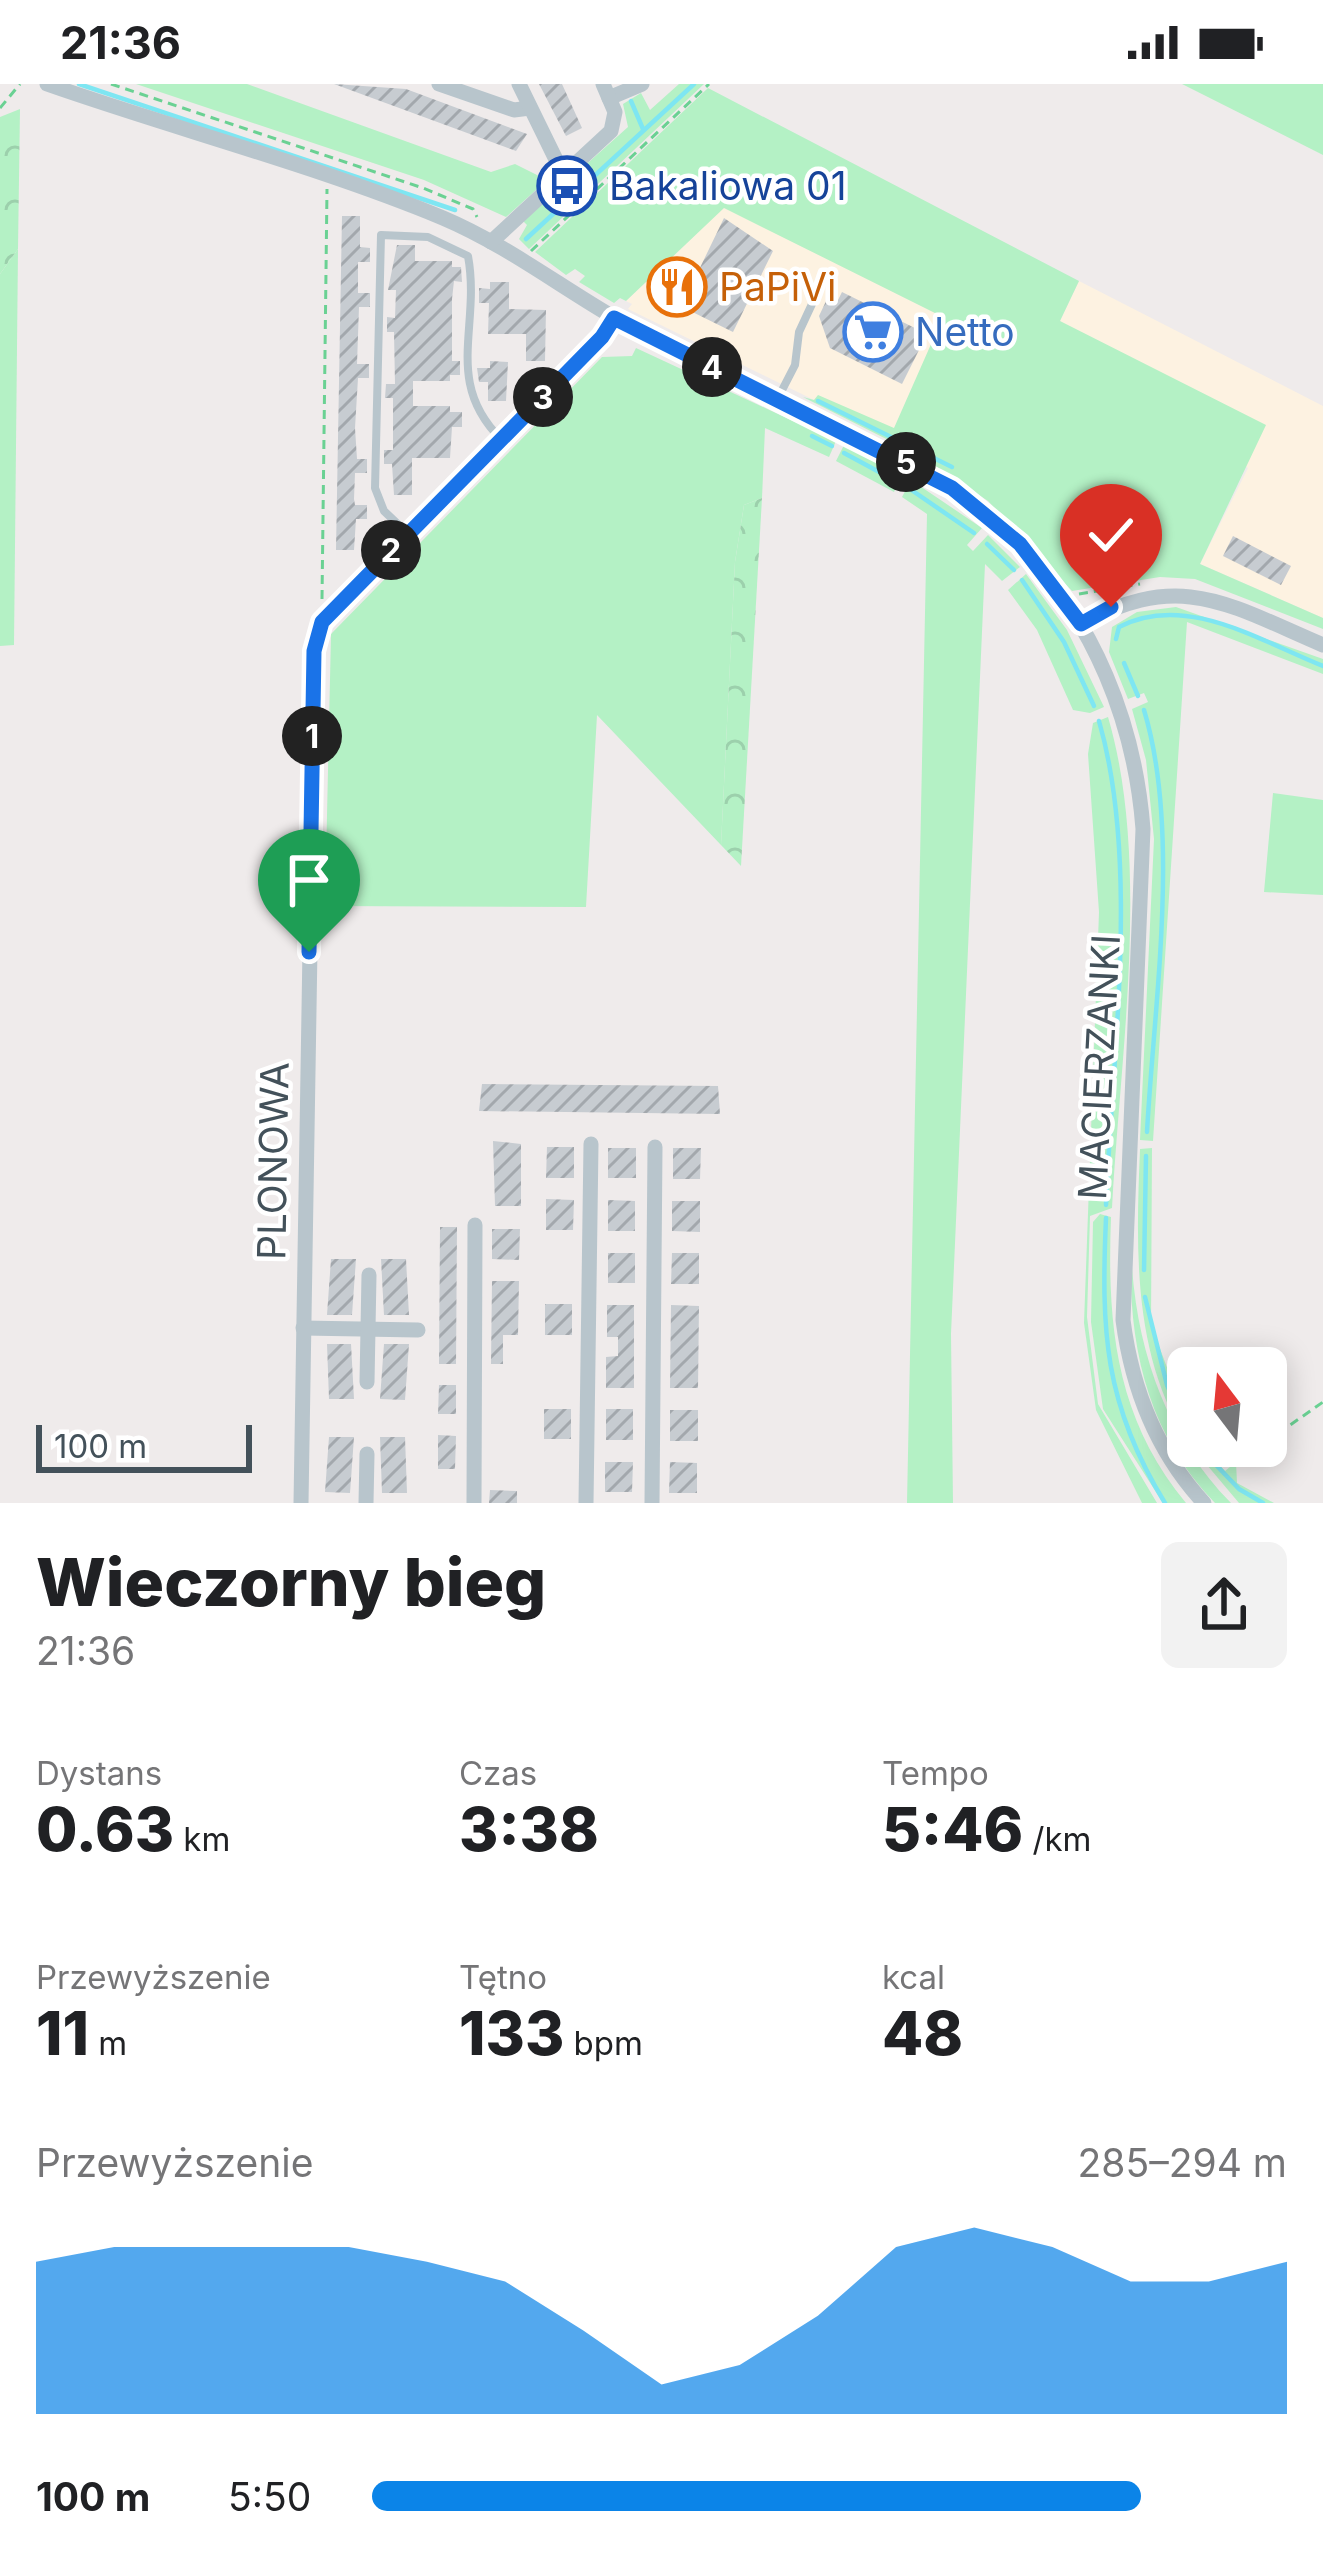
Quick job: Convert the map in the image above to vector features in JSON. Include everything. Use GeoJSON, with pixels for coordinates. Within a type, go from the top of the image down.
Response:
{"type":"FeatureCollection","features":[{"type":"Feature","properties":{"kind":"street","name":"MACIERZANKI"},"geometry":{"type":"LineString","coordinates":[[47,84],[327,178],[491,242],[614,318],[913,466],[982,510],[1036,562],[1081,624],[1125,725],[1143,829],[1122,1279],[1128,1353],[1151,1424],[1204,1503]]}},
{"type":"Feature","properties":{"kind":"street"},"geometry":{"type":"LineString","coordinates":[[439,84],[514,110],[530,108]]}},
{"type":"Feature","properties":{"kind":"street"},"geometry":{"type":"LineString","coordinates":[[519,84],[563,176]]}},
{"type":"Feature","properties":{"kind":"street"},"geometry":{"type":"LineString","coordinates":[[491,242],[611,131],[616,122],[606,91],[642,84]]}},
{"type":"Feature","properties":{"kind":"street"},"geometry":{"type":"LineString","coordinates":[[325,605],[501,440],[602,337],[614,318]]}},
{"type":"Feature","properties":{"kind":"street"},"geometry":{"type":"LineString","coordinates":[[1081,624],[1125,601],[1185,594],[1323,645]]}},
{"type":"Feature","properties":{"kind":"street","name":"PLONOWA"},"geometry":{"type":"LineString","coordinates":[[302,1503],[314,651],[325,605]]}},
{"type":"Feature","properties":{"kind":"street"},"geometry":{"type":"LineString","coordinates":[[586,1503],[591,1144]]}},
{"type":"Feature","properties":{"kind":"street"},"geometry":{"type":"LineString","coordinates":[[652,1503],[656,1147]]}},
{"type":"Feature","properties":{"kind":"street"},"geometry":{"type":"LineString","coordinates":[[474,1503],[475,1225]]}},
{"type":"Feature","properties":{"kind":"street"},"geometry":{"type":"LineString","coordinates":[[367,1382],[369,1275]]}},
{"type":"Feature","properties":{"kind":"street"},"geometry":{"type":"LineString","coordinates":[[304,1328],[418,1330]]}},
{"type":"Feature","properties":{"kind":"street"},"geometry":{"type":"LineString","coordinates":[[366,1503],[367,1454]]}},
{"type":"Feature","properties":{"kind":"lane"},"geometry":{"type":"LineString","coordinates":[[407,533],[384,511],[375,488],[381,235],[428,237],[468,256],[469,392],[475,409],[501,440]]}},
{"type":"Feature","properties":{"kind":"lane"},"geometry":{"type":"LineString","coordinates":[[778,400],[825,276]]}},
{"type":"Feature","properties":{"kind":"path"},"geometry":{"type":"LineString","coordinates":[[0,108],[20,84]]}},
{"type":"Feature","properties":{"kind":"path"},"geometry":{"type":"LineString","coordinates":[[111,84],[423,188],[473,209],[474,225]]}},
{"type":"Feature","properties":{"kind":"path"},"geometry":{"type":"LineString","coordinates":[[528,254],[710,84]]}},
{"type":"Feature","properties":{"kind":"path"},"geometry":{"type":"LineString","coordinates":[[325,605],[327,178]]}},
{"type":"Feature","properties":{"kind":"path"},"geometry":{"type":"LineString","coordinates":[[325,605],[339,588]]}},
{"type":"Feature","properties":{"kind":"path"},"geometry":{"type":"LineString","coordinates":[[1287,1427],[1323,1402]]}},
{"type":"Feature","properties":{"kind":"shaded area"},"geometry":{"type":"Polygon","coordinates":[[[724,207],[944,317],[894,429],[818,396],[814,400],[628,309],[632,304],[626,301],[724,207]]]}},
{"type":"Feature","properties":{"kind":"shaded area"},"geometry":{"type":"Polygon","coordinates":[[[1079,281],[1323,406],[1323,618],[1200,564],[1248,468],[1060,321],[1079,281]]]}},
{"type":"Feature","properties":{"kind":"green space"},"geometry":{"type":"Polygon","coordinates":[[[136,84],[247,84],[491,172],[515,164],[547,180],[506,217],[424,180],[136,84]]]}},
{"type":"Feature","properties":{"kind":"green space"},"geometry":{"type":"Polygon","coordinates":[[[679,84],[704,84],[529,249],[519,239],[527,225],[523,221],[628,127],[623,104],[641,93],[650,110],[679,84]]]}},
{"type":"Feature","properties":{"kind":"green space"},"geometry":{"type":"Polygon","coordinates":[[[1182,84],[1323,84],[1323,155],[1182,84]]]}},
{"type":"Feature","properties":{"kind":"green space"},"geometry":{"type":"Polygon","coordinates":[[[708,88],[1079,281],[1060,321],[1266,425],[1200,564],[1323,618],[1323,629],[1195,579],[1160,577],[1072,591],[988,501],[918,455],[803,397],[814,400],[818,395],[894,428],[943,317],[724,208],[626,301],[620,298],[614,303],[579,282],[585,276],[575,269],[566,275],[535,252],[708,88]]]}},
{"type":"Feature","properties":{"kind":"green space"},"geometry":{"type":"Polygon","coordinates":[[[20,109],[18,249],[0,274],[0,117],[20,109]]]}},
{"type":"Feature","properties":{"kind":"green space"},"geometry":{"type":"Polygon","coordinates":[[[18,249],[14,645],[0,646],[0,274],[18,249]]]}},
{"type":"Feature","properties":{"kind":"green space"},"geometry":{"type":"Polygon","coordinates":[[[636,348],[836,441],[829,457],[765,428],[762,498],[744,505],[735,562],[721,845],[597,715],[586,907],[325,906],[331,634],[602,357],[632,356],[636,348]]]}},
{"type":"Feature","properties":{"kind":"green space"},"geometry":{"type":"Polygon","coordinates":[[[844,445],[902,474],[894,492],[836,461],[844,445]]]}},
{"type":"Feature","properties":{"kind":"green space"},"geometry":{"type":"Polygon","coordinates":[[[911,480],[982,528],[967,545],[973,551],[988,535],[1020,567],[1002,581],[985,564],[951,1334],[953,1503],[907,1503],[927,514],[902,497],[911,480]]]}},
{"type":"Feature","properties":{"kind":"green space"},"geometry":{"type":"Polygon","coordinates":[[[762,498],[741,866],[721,845],[735,562],[744,505],[762,498]]]}},
{"type":"Feature","properties":{"kind":"green space"},"geometry":{"type":"Polygon","coordinates":[[[1026,574],[1067,630],[1104,707],[1090,713],[1073,710],[1037,630],[1008,590],[1026,574]]]}},
{"type":"Feature","properties":{"kind":"green space"},"geometry":{"type":"Polygon","coordinates":[[[1176,607],[1323,659],[1323,674],[1187,622],[1153,1141],[1140,1140],[1154,839],[1146,760],[1132,709],[1148,702],[1144,693],[1128,699],[1109,652],[1112,627],[1137,612],[1176,607]]]}},
{"type":"Feature","properties":{"kind":"green space"},"geometry":{"type":"Polygon","coordinates":[[[1108,717],[1128,834],[1129,960],[1112,1208],[1090,1216],[1087,1317],[1098,1404],[1157,1503],[1142,1503],[1096,1410],[1084,1323],[1099,912],[1088,754],[1093,723],[1108,717]]]}},
{"type":"Feature","properties":{"kind":"green space"},"geometry":{"type":"Polygon","coordinates":[[[1273,793],[1323,800],[1323,895],[1264,892],[1273,793]]]}},
{"type":"Feature","properties":{"kind":"green space"},"geometry":{"type":"Polygon","coordinates":[[[1152,1148],[1151,1325],[1167,1367],[1167,1400],[1147,1337],[1142,1300],[1140,1149],[1152,1148]]]}},
{"type":"Feature","properties":{"kind":"green space"},"geometry":{"type":"Polygon","coordinates":[[[1100,1214],[1111,1217],[1114,1332],[1130,1403],[1162,1470],[1186,1503],[1163,1503],[1103,1409],[1091,1322],[1093,1222],[1100,1214]]]}},
{"type":"Feature","properties":{"kind":"green space"},"geometry":{"type":"Polygon","coordinates":[[[1131,1251],[1139,1320],[1167,1409],[1167,1435],[1138,1354],[1131,1251]]]}},
{"type":"Feature","properties":{"kind":"green space"},"geometry":{"type":"Polygon","coordinates":[[[1186,1467],[1201,1467],[1231,1503],[1215,1503],[1186,1467]]]}},
{"type":"Feature","properties":{"kind":"green space"},"geometry":{"type":"Polygon","coordinates":[[[1209,1467],[1225,1471],[1236,1467],[1237,1483],[1274,1503],[1239,1503],[1209,1467]]]}},
{"type":"Feature","properties":{"kind":"building"},"geometry":{"type":"Polygon","coordinates":[[[334,84],[406,89],[527,134],[516,151],[334,84]]]}},
{"type":"Feature","properties":{"kind":"building"},"geometry":{"type":"Polygon","coordinates":[[[539,84],[562,84],[582,128],[566,136],[539,84]]]}},
{"type":"Feature","properties":{"kind":"building"},"geometry":{"type":"Polygon","coordinates":[[[342,216],[360,216],[360,247],[370,248],[370,262],[358,262],[358,293],[370,293],[370,307],[359,307],[357,364],[369,364],[369,378],[358,378],[355,428],[357,459],[367,459],[367,473],[355,473],[354,499],[355,505],[367,505],[367,519],[356,519],[354,550],[336,550],[342,216]]]}},
{"type":"Feature","properties":{"kind":"building"},"geometry":{"type":"Polygon","coordinates":[[[724,218],[773,251],[733,332],[660,296],[676,265],[696,276],[724,218]]]}},
{"type":"Feature","properties":{"kind":"building"},"geometry":{"type":"Polygon","coordinates":[[[397,245],[415,245],[415,261],[452,261],[452,267],[461,267],[462,282],[454,281],[452,299],[452,361],[460,361],[460,375],[450,375],[450,381],[413,381],[413,406],[450,406],[450,412],[462,412],[462,427],[452,427],[450,458],[412,458],[412,495],[394,495],[392,464],[384,464],[384,450],[393,450],[393,398],[385,398],[386,384],[395,384],[394,332],[387,332],[387,317],[395,318],[396,290],[388,290],[397,245]]]}},
{"type":"Feature","properties":{"kind":"building"},"geometry":{"type":"Polygon","coordinates":[[[490,282],[509,282],[509,309],[546,310],[545,361],[526,361],[526,334],[488,334],[489,303],[479,303],[479,288],[490,289],[490,282]]]}},
{"type":"Feature","properties":{"kind":"building"},"geometry":{"type":"Polygon","coordinates":[[[842,292],[927,334],[902,384],[830,348],[819,316],[828,297],[837,302],[842,292]]]}},
{"type":"Feature","properties":{"kind":"building"},"geometry":{"type":"Polygon","coordinates":[[[490,361],[508,362],[506,401],[488,401],[488,382],[479,382],[477,368],[490,368],[490,361]]]}},
{"type":"Feature","properties":{"kind":"building"},"geometry":{"type":"Polygon","coordinates":[[[1233,536],[1291,566],[1281,585],[1223,556],[1233,536]]]}},
{"type":"Feature","properties":{"kind":"building"},"geometry":{"type":"Polygon","coordinates":[[[482,1084],[718,1086],[720,1114],[479,1111],[482,1084]]]}},
{"type":"Feature","properties":{"kind":"building"},"geometry":{"type":"Polygon","coordinates":[[[493,1141],[521,1144],[521,1206],[495,1206],[493,1141]]]}},
{"type":"Feature","properties":{"kind":"building"},"geometry":{"type":"Polygon","coordinates":[[[547,1147],[574,1147],[574,1178],[546,1178],[547,1147]]]}},
{"type":"Feature","properties":{"kind":"building"},"geometry":{"type":"Polygon","coordinates":[[[608,1148],[636,1148],[636,1178],[608,1178],[608,1148]]]}},
{"type":"Feature","properties":{"kind":"building"},"geometry":{"type":"Polygon","coordinates":[[[673,1148],[701,1148],[700,1179],[673,1179],[673,1148]]]}},
{"type":"Feature","properties":{"kind":"building"},"geometry":{"type":"Polygon","coordinates":[[[546,1199],[574,1200],[573,1230],[546,1230],[546,1199]]]}},
{"type":"Feature","properties":{"kind":"building"},"geometry":{"type":"Polygon","coordinates":[[[608,1200],[635,1201],[635,1231],[608,1231],[608,1200]]]}},
{"type":"Feature","properties":{"kind":"building"},"geometry":{"type":"Polygon","coordinates":[[[672,1201],[700,1201],[700,1232],[672,1231],[672,1201]]]}},
{"type":"Feature","properties":{"kind":"building"},"geometry":{"type":"Polygon","coordinates":[[[440,1227],[457,1227],[456,1364],[439,1364],[440,1227]]]}},
{"type":"Feature","properties":{"kind":"building"},"geometry":{"type":"Polygon","coordinates":[[[492,1229],[520,1229],[519,1260],[492,1259],[492,1229]]]}},
{"type":"Feature","properties":{"kind":"building"},"geometry":{"type":"Polygon","coordinates":[[[608,1253],[635,1253],[635,1283],[608,1283],[608,1253]]]}},
{"type":"Feature","properties":{"kind":"building"},"geometry":{"type":"Polygon","coordinates":[[[672,1253],[699,1253],[699,1284],[671,1284],[672,1253]]]}},
{"type":"Feature","properties":{"kind":"building"},"geometry":{"type":"Polygon","coordinates":[[[331,1259],[356,1259],[352,1315],[327,1315],[331,1259]]]}},
{"type":"Feature","properties":{"kind":"building"},"geometry":{"type":"Polygon","coordinates":[[[381,1259],[406,1259],[409,1315],[384,1315],[381,1259]]]}},
{"type":"Feature","properties":{"kind":"building"},"geometry":{"type":"Polygon","coordinates":[[[492,1281],[519,1281],[518,1335],[503,1335],[503,1364],[491,1364],[492,1281]]]}},
{"type":"Feature","properties":{"kind":"building"},"geometry":{"type":"Polygon","coordinates":[[[545,1304],[572,1304],[572,1335],[545,1335],[545,1304]]]}},
{"type":"Feature","properties":{"kind":"building"},"geometry":{"type":"Polygon","coordinates":[[[607,1305],[634,1305],[634,1388],[606,1388],[606,1357],[618,1356],[618,1337],[607,1337],[607,1305]]]}},
{"type":"Feature","properties":{"kind":"building"},"geometry":{"type":"Polygon","coordinates":[[[671,1305],[699,1306],[698,1388],[670,1388],[671,1305]]]}},
{"type":"Feature","properties":{"kind":"building"},"geometry":{"type":"Polygon","coordinates":[[[327,1344],[351,1344],[354,1399],[329,1399],[327,1344]]]}},
{"type":"Feature","properties":{"kind":"building"},"geometry":{"type":"Polygon","coordinates":[[[384,1344],[409,1344],[405,1400],[380,1399],[384,1344]]]}},
{"type":"Feature","properties":{"kind":"building"},"geometry":{"type":"Polygon","coordinates":[[[439,1385],[456,1385],[456,1414],[438,1414],[439,1385]]]}},
{"type":"Feature","properties":{"kind":"building"},"geometry":{"type":"Polygon","coordinates":[[[544,1409],[571,1409],[571,1439],[544,1439],[544,1409]]]}},
{"type":"Feature","properties":{"kind":"building"},"geometry":{"type":"Polygon","coordinates":[[[606,1409],[633,1409],[633,1440],[606,1440],[606,1409]]]}},
{"type":"Feature","properties":{"kind":"building"},"geometry":{"type":"Polygon","coordinates":[[[670,1410],[698,1410],[698,1441],[670,1441],[670,1410]]]}},
{"type":"Feature","properties":{"kind":"building"},"geometry":{"type":"Polygon","coordinates":[[[438,1435],[456,1436],[455,1469],[438,1469],[438,1435]]]}},
{"type":"Feature","properties":{"kind":"building"},"geometry":{"type":"Polygon","coordinates":[[[329,1437],[354,1437],[350,1493],[325,1492],[329,1437]]]}},
{"type":"Feature","properties":{"kind":"building"},"geometry":{"type":"Polygon","coordinates":[[[380,1437],[405,1437],[407,1493],[382,1493],[380,1437]]]}},
{"type":"Feature","properties":{"kind":"building"},"geometry":{"type":"Polygon","coordinates":[[[605,1462],[633,1462],[632,1492],[605,1492],[605,1462]]]}},
{"type":"Feature","properties":{"kind":"building"},"geometry":{"type":"Polygon","coordinates":[[[670,1462],[697,1463],[697,1493],[669,1493],[670,1462]]]}},
{"type":"Feature","properties":{"kind":"building"},"geometry":{"type":"Polygon","coordinates":[[[490,1490],[517,1491],[517,1503],[489,1503],[490,1490]]]}},
{"type":"Feature","properties":{"kind":"waterway"},"geometry":{"type":"LineString","coordinates":[[79,84],[455,210]]}},
{"type":"Feature","properties":{"kind":"waterway"},"geometry":{"type":"LineString","coordinates":[[526,239],[694,84]]}},
{"type":"Feature","properties":{"kind":"waterway"},"geometry":{"type":"LineString","coordinates":[[631,101],[643,129]]}},
{"type":"Feature","properties":{"kind":"waterway"},"geometry":{"type":"LineString","coordinates":[[818,401],[952,467]]}},
{"type":"Feature","properties":{"kind":"waterway"},"geometry":{"type":"LineString","coordinates":[[812,436],[832,446]]}},
{"type":"Feature","properties":{"kind":"waterway"},"geometry":{"type":"LineString","coordinates":[[844,453],[894,480]]}},
{"type":"Feature","properties":{"kind":"waterway"},"geometry":{"type":"LineString","coordinates":[[910,489],[974,533]]}},
{"type":"Feature","properties":{"kind":"waterway"},"geometry":{"type":"LineString","coordinates":[[987,544],[1014,570]]}},
{"type":"Feature","properties":{"kind":"waterway"},"geometry":{"type":"LineString","coordinates":[[1022,580],[1064,642],[1094,706]]}},
{"type":"Feature","properties":{"kind":"waterway"},"geometry":{"type":"LineString","coordinates":[[1116,639],[1119,627],[1144,618],[1196,617],[1248,633],[1323,666]]}},
{"type":"Feature","properties":{"kind":"waterway"},"geometry":{"type":"LineString","coordinates":[[1124,663],[1138,696]]}},
{"type":"Feature","properties":{"kind":"waterway"},"geometry":{"type":"LineString","coordinates":[[1144,710],[1155,758],[1163,863],[1147,1132]]}},
{"type":"Feature","properties":{"kind":"waterway"},"geometry":{"type":"LineString","coordinates":[[1099,721],[1111,776],[1121,897],[1106,1205]]}},
{"type":"Feature","properties":{"kind":"waterway"},"geometry":{"type":"LineString","coordinates":[[1144,1270],[1146,1156]]}},
{"type":"Feature","properties":{"kind":"waterway"},"geometry":{"type":"LineString","coordinates":[[1106,1218],[1106,1332],[1111,1366],[1129,1433],[1165,1503]]}},
{"type":"Feature","properties":{"kind":"waterway"},"geometry":{"type":"LineString","coordinates":[[1145,1297],[1167,1385]]}},
{"type":"Feature","properties":{"kind":"waterway"},"geometry":{"type":"LineString","coordinates":[[1218,1467],[1239,1489],[1263,1503]]}},
{"type":"Feature","properties":{"kind":"place","name":"Bakaliowa 01"},"geometry":{"type":"Point","coordinates":[567,186]}},
{"type":"Feature","properties":{"kind":"place","name":"PaPiVi"},"geometry":{"type":"Point","coordinates":[677,287]}},
{"type":"Feature","properties":{"kind":"place","name":"Netto"},"geometry":{"type":"Point","coordinates":[873,332]}},
{"type":"Feature","properties":{"kind":"route"},"geometry":{"type":"LineString","coordinates":[[309,952],[314,651],[322,622],[602,337],[614,318],[952,488],[1020,544],[1081,624],[1111,607]]}}]}
